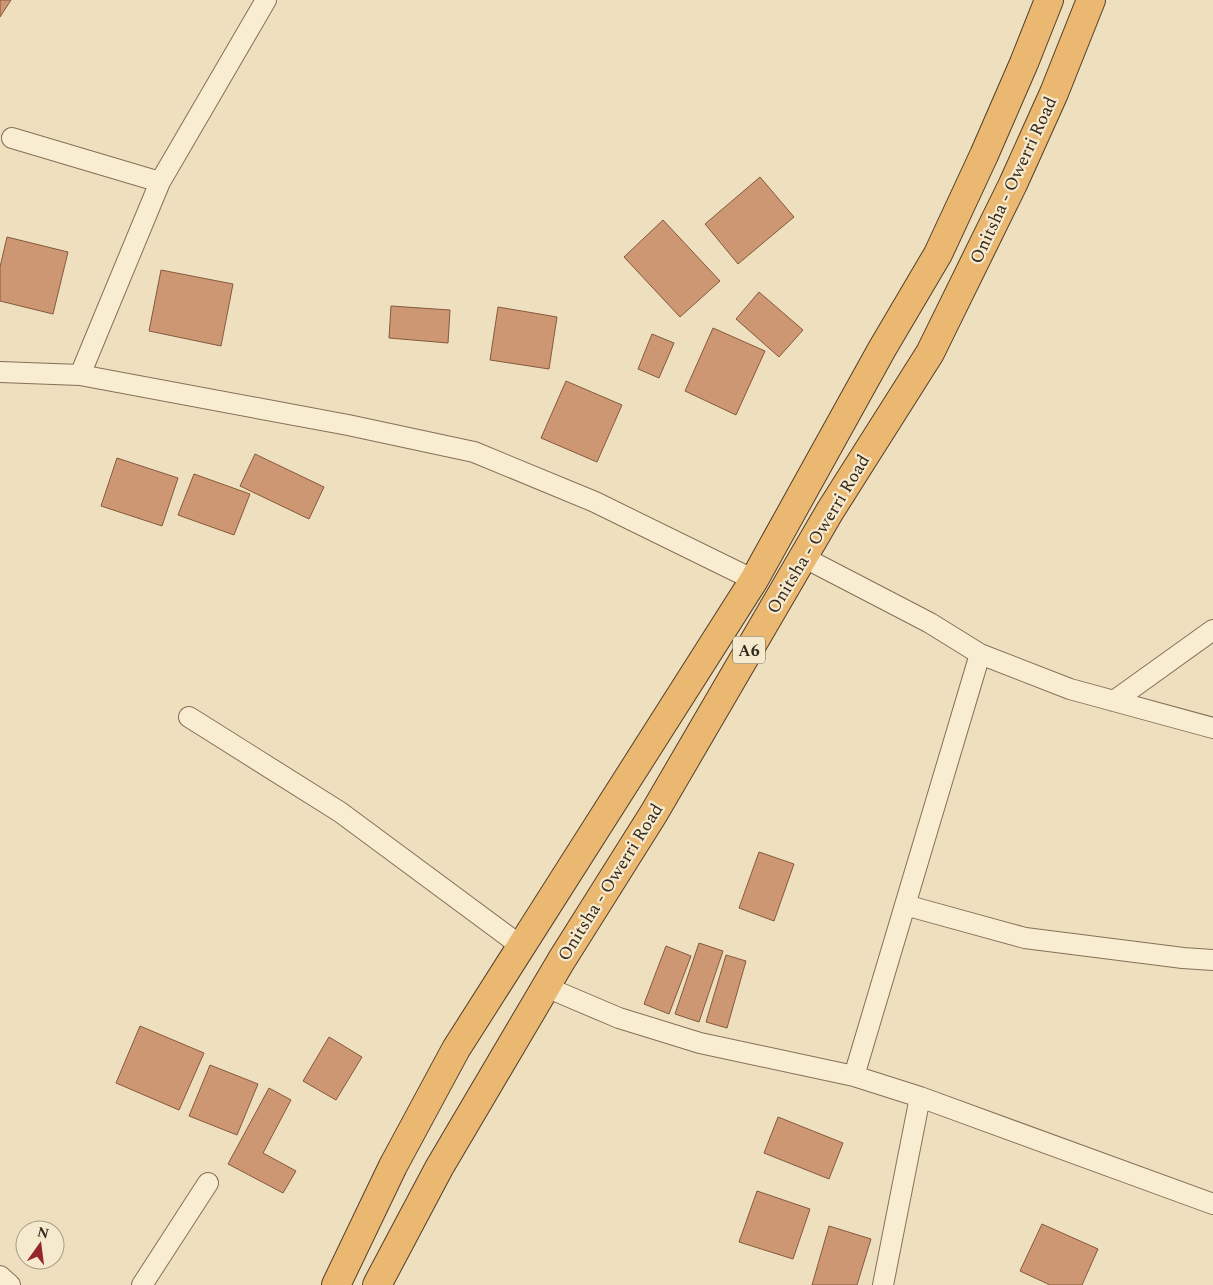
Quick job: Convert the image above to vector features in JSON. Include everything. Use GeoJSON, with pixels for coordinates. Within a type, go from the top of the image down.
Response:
{"type":"FeatureCollection","features":[{"type":"Feature","properties":{"kind":"highway","name":"Onitsha - Owerri Road"},"geometry":{"type":"LineString","coordinates":[[336,1285],[397,1157],[456,1049],[754,580],[882,349],[938,254],[984,155],[1049,0]]}},
{"type":"Feature","properties":{"kind":"highway","name":"Onitsha - Owerri Road"},"geometry":{"type":"LineString","coordinates":[[377,1285],[439,1168],[546,987],[654,813],[830,511],[930,353],[1013,184],[1054,93],[1091,0]]}},
{"type":"Feature","properties":{"kind":"street"},"geometry":{"type":"LineString","coordinates":[[80,375],[160,182],[266,0]]}},
{"type":"Feature","properties":{"kind":"street"},"geometry":{"type":"LineString","coordinates":[[12,138],[160,182]]}},
{"type":"Feature","properties":{"kind":"street"},"geometry":{"type":"LineString","coordinates":[[0,372],[80,375],[348,425],[474,452],[595,502],[754,580]]}},
{"type":"Feature","properties":{"kind":"street"},"geometry":{"type":"LineString","coordinates":[[803,557],[930,623],[980,654],[1070,689],[1213,728]]}},
{"type":"Feature","properties":{"kind":"street"},"geometry":{"type":"LineString","coordinates":[[1114,701],[1213,630]]}},
{"type":"Feature","properties":{"kind":"street"},"geometry":{"type":"LineString","coordinates":[[854,1076],[980,654]]}},
{"type":"Feature","properties":{"kind":"street"},"geometry":{"type":"LineString","coordinates":[[189,717],[340,812],[521,946]]}},
{"type":"Feature","properties":{"kind":"street"},"geometry":{"type":"LineString","coordinates":[[905,905],[1025,938],[1183,958],[1213,960]]}},
{"type":"Feature","properties":{"kind":"street"},"geometry":{"type":"LineString","coordinates":[[546,987],[619,1018],[700,1043],[854,1076],[920,1097],[1213,1204]]}},
{"type":"Feature","properties":{"kind":"street"},"geometry":{"type":"LineString","coordinates":[[884,1285],[920,1097]]}},
{"type":"Feature","properties":{"kind":"street"},"geometry":{"type":"LineString","coordinates":[[142,1285],[208,1183]]}},
{"type":"Feature","properties":{"kind":"street"},"geometry":{"type":"LineString","coordinates":[[0,1276],[10,1285]]}},
{"type":"Feature","properties":{"kind":"building"},"geometry":{"type":"Polygon","coordinates":[[[0,0],[11,0],[0,17],[0,0]]]}},
{"type":"Feature","properties":{"kind":"building"},"geometry":{"type":"Polygon","coordinates":[[[760,177],[794,217],[738,264],[705,224],[760,177]]]}},
{"type":"Feature","properties":{"kind":"building"},"geometry":{"type":"Polygon","coordinates":[[[663,220],[720,281],[680,317],[624,257],[663,220]]]}},
{"type":"Feature","properties":{"kind":"building"},"geometry":{"type":"Polygon","coordinates":[[[7,237],[68,252],[53,314],[0,301],[0,267],[7,237]]]}},
{"type":"Feature","properties":{"kind":"building"},"geometry":{"type":"Polygon","coordinates":[[[161,270],[233,284],[221,346],[149,331],[161,270]]]}},
{"type":"Feature","properties":{"kind":"building"},"geometry":{"type":"Polygon","coordinates":[[[759,292],[803,330],[779,357],[736,319],[759,292]]]}},
{"type":"Feature","properties":{"kind":"building"},"geometry":{"type":"Polygon","coordinates":[[[391,306],[450,310],[448,343],[389,338],[391,306]]]}},
{"type":"Feature","properties":{"kind":"building"},"geometry":{"type":"Polygon","coordinates":[[[498,307],[557,317],[549,369],[490,360],[498,307]]]}},
{"type":"Feature","properties":{"kind":"building"},"geometry":{"type":"Polygon","coordinates":[[[713,328],[765,351],[736,415],[685,391],[713,328]]]}},
{"type":"Feature","properties":{"kind":"building"},"geometry":{"type":"Polygon","coordinates":[[[652,334],[674,343],[659,378],[638,369],[652,334]]]}},
{"type":"Feature","properties":{"kind":"building"},"geometry":{"type":"Polygon","coordinates":[[[566,381],[622,405],[597,462],[541,438],[566,381]]]}},
{"type":"Feature","properties":{"kind":"building"},"geometry":{"type":"Polygon","coordinates":[[[255,454],[324,487],[309,519],[240,486],[255,454]]]}},
{"type":"Feature","properties":{"kind":"building"},"geometry":{"type":"Polygon","coordinates":[[[117,458],[178,478],[162,526],[101,506],[117,458]]]}},
{"type":"Feature","properties":{"kind":"building"},"geometry":{"type":"Polygon","coordinates":[[[194,474],[250,494],[234,535],[178,515],[194,474]]]}},
{"type":"Feature","properties":{"kind":"building"},"geometry":{"type":"Polygon","coordinates":[[[759,852],[794,864],[774,921],[739,908],[759,852]]]}},
{"type":"Feature","properties":{"kind":"building"},"geometry":{"type":"Polygon","coordinates":[[[699,943],[723,951],[699,1022],[675,1014],[699,943]]]}},
{"type":"Feature","properties":{"kind":"building"},"geometry":{"type":"Polygon","coordinates":[[[666,946],[691,956],[669,1014],[644,1004],[666,946]]]}},
{"type":"Feature","properties":{"kind":"building"},"geometry":{"type":"Polygon","coordinates":[[[726,955],[746,961],[727,1028],[706,1022],[726,955]]]}},
{"type":"Feature","properties":{"kind":"building"},"geometry":{"type":"Polygon","coordinates":[[[140,1026],[204,1053],[179,1110],[116,1083],[140,1026]]]}},
{"type":"Feature","properties":{"kind":"building"},"geometry":{"type":"Polygon","coordinates":[[[329,1037],[362,1057],[336,1100],[303,1081],[329,1037]]]}},
{"type":"Feature","properties":{"kind":"building"},"geometry":{"type":"Polygon","coordinates":[[[210,1065],[258,1084],[237,1135],[189,1116],[210,1065]]]}},
{"type":"Feature","properties":{"kind":"building"},"geometry":{"type":"Polygon","coordinates":[[[269,1088],[291,1100],[263,1153],[296,1171],[283,1193],[228,1164],[269,1088]]]}},
{"type":"Feature","properties":{"kind":"building"},"geometry":{"type":"Polygon","coordinates":[[[778,1117],[843,1143],[829,1179],[764,1153],[778,1117]]]}},
{"type":"Feature","properties":{"kind":"building"},"geometry":{"type":"Polygon","coordinates":[[[757,1191],[810,1209],[793,1259],[739,1242],[757,1191]]]}},
{"type":"Feature","properties":{"kind":"building"},"geometry":{"type":"Polygon","coordinates":[[[1042,1224],[1098,1249],[1082,1285],[1050,1285],[1020,1271],[1042,1224]]]}},
{"type":"Feature","properties":{"kind":"building"},"geometry":{"type":"Polygon","coordinates":[[[829,1226],[871,1239],[857,1285],[812,1285],[829,1226]]]}}]}
